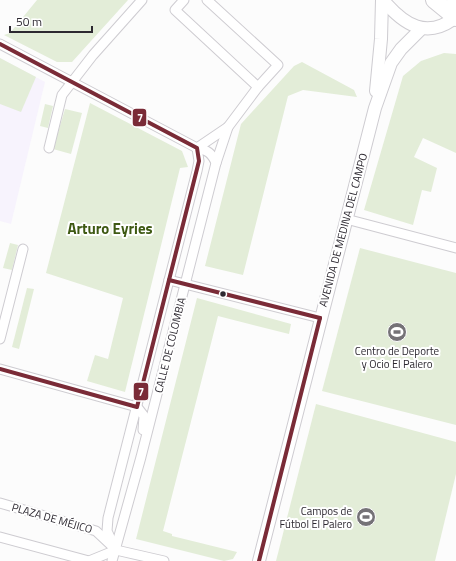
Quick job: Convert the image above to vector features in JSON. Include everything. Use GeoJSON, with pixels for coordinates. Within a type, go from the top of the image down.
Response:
{"type":"FeatureCollection","features":[{"type":"Feature","properties":{"kind":"highway"},"geometry":{"type":"LineString","coordinates":[[434,0],[456,18]]}},
{"type":"Feature","properties":{"kind":"main road"},"geometry":{"type":"LineString","coordinates":[[382,0],[393,12],[421,29],[432,29],[443,26],[456,18]]}},
{"type":"Feature","properties":{"kind":"main road","name":"AVENIDA DE MEDINA DEL CAMPO"},"geometry":{"type":"LineString","coordinates":[[375,108],[381,39],[382,0]]}},
{"type":"Feature","properties":{"kind":"main road","name":"AVENIDA DE MEDINA DEL CAMPO"},"geometry":{"type":"LineString","coordinates":[[259,561],[375,108],[391,63],[401,49],[421,29]]}},
{"type":"Feature","properties":{"kind":"street"},"geometry":{"type":"LineString","coordinates":[[49,148],[62,95],[93,55],[142,0]]}},
{"type":"Feature","properties":{"kind":"street"},"geometry":{"type":"LineString","coordinates":[[184,0],[175,10],[258,87]]}},
{"type":"Feature","properties":{"kind":"street","name":"CALLE DE COLOMBIA"},"geometry":{"type":"LineString","coordinates":[[112,561],[142,454],[216,163],[228,127],[258,87],[278,65],[206,0]]}},
{"type":"Feature","properties":{"kind":"street"},"geometry":{"type":"LineString","coordinates":[[0,44],[197,148],[206,150],[213,155],[216,163]]}},
{"type":"Feature","properties":{"kind":"street","name":"CALLE DE COLOMBIA"},"geometry":{"type":"LineString","coordinates":[[116,550],[106,527],[197,171],[199,161],[197,148],[228,127]]}},
{"type":"Feature","properties":{"kind":"street"},"geometry":{"type":"LineString","coordinates":[[346,219],[456,248]]}},
{"type":"Feature","properties":{"kind":"street"},"geometry":{"type":"LineString","coordinates":[[0,339],[23,249]]}},
{"type":"Feature","properties":{"kind":"street"},"geometry":{"type":"LineString","coordinates":[[170,280],[320,318]]}},
{"type":"Feature","properties":{"kind":"street"},"geometry":{"type":"LineString","coordinates":[[0,369],[137,407],[142,412],[145,420],[140,440],[142,454],[125,452]]}},
{"type":"Feature","properties":{"kind":"street","name":"PLAZA DE MÉJICO"},"geometry":{"type":"LineString","coordinates":[[0,503],[96,531],[116,550]]}},
{"type":"Feature","properties":{"kind":"street"},"geometry":{"type":"LineString","coordinates":[[0,537],[89,561],[116,550],[164,561]]}},
{"type":"Feature","properties":{"kind":"shaded area"},"geometry":{"type":"Polygon","coordinates":[[[0,58],[45,82],[11,224],[0,221],[0,58]]]}},
{"type":"Feature","properties":{"kind":"green space"},"geometry":{"type":"Polygon","coordinates":[[[37,0],[128,0],[72,62],[57,62],[4,35],[10,33],[37,0]]]}},
{"type":"Feature","properties":{"kind":"green space"},"geometry":{"type":"Polygon","coordinates":[[[444,53],[456,54],[456,153],[423,138],[414,157],[437,168],[431,192],[422,190],[413,225],[364,210],[403,76],[421,61],[444,53]]]}},
{"type":"Feature","properties":{"kind":"green space"},"geometry":{"type":"Polygon","coordinates":[[[0,58],[36,77],[21,112],[0,104],[0,58]]]}},
{"type":"Feature","properties":{"kind":"green space"},"geometry":{"type":"Polygon","coordinates":[[[302,62],[354,90],[357,97],[303,90],[288,96],[243,275],[205,266],[241,124],[294,66],[302,62]]]}},
{"type":"Feature","properties":{"kind":"green space"},"geometry":{"type":"Polygon","coordinates":[[[90,103],[182,151],[188,167],[180,168],[125,392],[87,381],[95,355],[108,359],[123,298],[46,273],[90,103]]]}},
{"type":"Feature","properties":{"kind":"green space"},"geometry":{"type":"Polygon","coordinates":[[[45,104],[53,106],[48,128],[40,126],[45,104]]]}},
{"type":"Feature","properties":{"kind":"green space"},"geometry":{"type":"Polygon","coordinates":[[[65,109],[82,113],[71,154],[53,149],[65,109]]]}},
{"type":"Feature","properties":{"kind":"green space"},"geometry":{"type":"Polygon","coordinates":[[[10,243],[18,245],[12,270],[3,268],[10,243]]]}},
{"type":"Feature","properties":{"kind":"green space","name":"Centro de Deporte y Ocio El Palero"},"geometry":{"type":"Polygon","coordinates":[[[360,248],[456,273],[456,425],[322,391],[360,248]]]}},
{"type":"Feature","properties":{"kind":"green space"},"geometry":{"type":"Polygon","coordinates":[[[27,288],[34,289],[19,349],[12,347],[27,288]]]}},
{"type":"Feature","properties":{"kind":"green space"},"geometry":{"type":"Polygon","coordinates":[[[197,298],[291,324],[289,334],[218,316],[163,531],[172,534],[172,536],[237,552],[233,559],[224,561],[136,539],[197,298]]]}},
{"type":"Feature","properties":{"kind":"green space","name":"Campos de Fútbol El Palero"},"geometry":{"type":"Polygon","coordinates":[[[316,404],[456,442],[456,474],[435,561],[276,561],[316,404]]]}},
{"type":"Feature","properties":{"kind":"transit line","name":"7"},"geometry":{"type":"LineString","coordinates":[[0,44],[197,148],[199,161],[137,407],[0,369]]}},
{"type":"Feature","properties":{"kind":"transit line","name":"7"},"geometry":{"type":"LineString","coordinates":[[169,280],[320,318]]}},
{"type":"Feature","properties":{"kind":"transit line","name":"7"},"geometry":{"type":"LineString","coordinates":[[259,561],[320,318]]}},
{"type":"Feature","properties":{"kind":"place","name":"Centro de Deporte y Ocio El Palero"},"geometry":{"type":"Point","coordinates":[397,332]}},
{"type":"Feature","properties":{"kind":"place","name":"Campos de Fútbol El Palero"},"geometry":{"type":"Point","coordinates":[366,517]}},
{"type":"Feature","properties":{"kind":"district","name":"Arturo Eyries"},"geometry":{"type":"Point","coordinates":[110,228]}}]}
